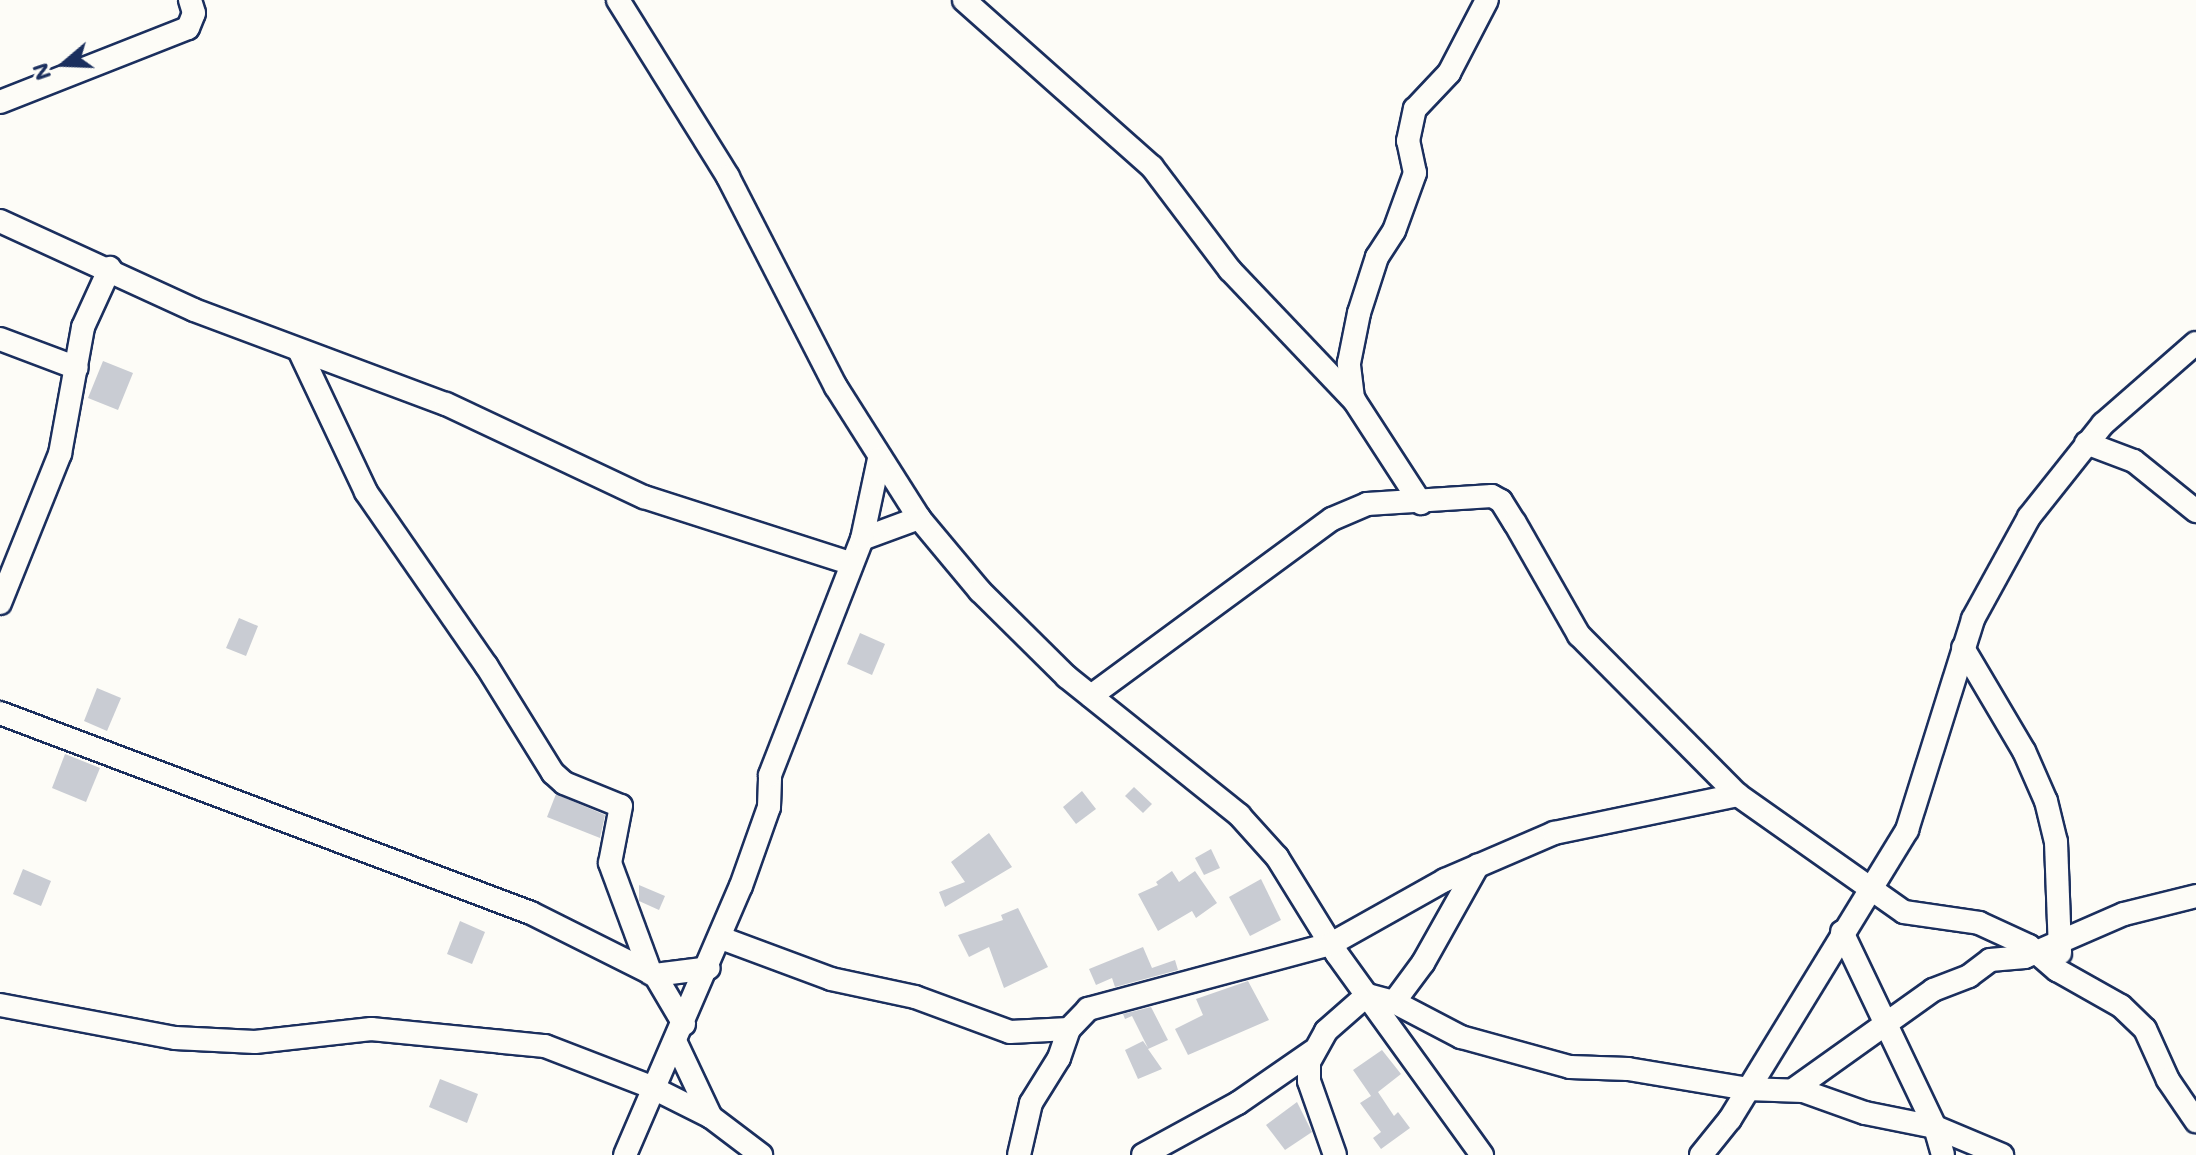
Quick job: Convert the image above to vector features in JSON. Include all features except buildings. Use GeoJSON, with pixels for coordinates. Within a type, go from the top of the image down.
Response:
{"type":"FeatureCollection","features":[{"type":"Feature","properties":{"kind":"street"},"geometry":{"type":"LineString","coordinates":[[0,102],[188,28],[194,13],[190,0]]}},
{"type":"Feature","properties":{"kind":"street"},"geometry":{"type":"LineString","coordinates":[[618,0],[728,177],[836,387],[919,518],[980,591],[1091,696],[1239,815],[1277,857],[1331,944],[1482,1155]]}},
{"type":"Feature","properties":{"kind":"street"},"geometry":{"type":"LineString","coordinates":[[964,0],[1152,167],[1230,270],[1353,398],[1421,503]]}},
{"type":"Feature","properties":{"kind":"street"},"geometry":{"type":"LineString","coordinates":[[1353,398],[1349,363],[1359,313],[1377,257],[1394,231],[1415,173],[1408,141],[1415,109],[1449,73],[1487,0]]}},
{"type":"Feature","properties":{"kind":"street"},"geometry":{"type":"LineString","coordinates":[[0,221],[110,268],[194,310],[446,404],[644,497],[850,563]]}},
{"type":"Feature","properties":{"kind":"street"},"geometry":{"type":"LineString","coordinates":[[0,603],[60,454],[83,327],[110,268]]}},
{"type":"Feature","properties":{"kind":"street"},"geometry":{"type":"LineString","coordinates":[[0,339],[77,368]]}},
{"type":"Feature","properties":{"kind":"street"},"geometry":{"type":"LineString","coordinates":[[1701,1155],[1747,1089],[1907,830],[1963,648],[1987,590],[2029,517],[2086,443],[2196,343]]}},
{"type":"Feature","properties":{"kind":"street"},"geometry":{"type":"LineString","coordinates":[[299,350],[366,492],[486,665],[553,773],[564,783],[621,806],[610,863],[653,974],[680,1032],[711,1117]]}},
{"type":"Feature","properties":{"kind":"street"},"geometry":{"type":"LineString","coordinates":[[2086,443],[2134,461],[2196,511]]}},
{"type":"Feature","properties":{"kind":"street"},"geometry":{"type":"LineString","coordinates":[[625,1155],[651,1087],[709,968],[769,807],[770,775],[828,636],[850,563],[862,539],[879,459]]}},
{"type":"Feature","properties":{"kind":"street"},"geometry":{"type":"LineString","coordinates":[[1091,696],[1332,519],[1367,504],[1421,503],[1492,496],[1501,501],[1579,635],[1738,795],[1871,890],[1919,918],[1979,923],[2037,952],[2057,970],[2121,1006],[2145,1029],[2168,1080],[2196,1121]]}},
{"type":"Feature","properties":{"kind":"street"},"geometry":{"type":"LineString","coordinates":[[862,539],[919,518]]}},
{"type":"Feature","properties":{"kind":"street"},"geometry":{"type":"LineString","coordinates":[[1963,648],[2024,751],[2046,801],[2056,842],[2063,941],[2057,970]]}},
{"type":"Feature","properties":{"kind":"street"},"geometry":{"type":"LineString","coordinates":[[0,713],[531,913],[653,974],[709,968]]}},
{"type":"Feature","properties":{"kind":"street"},"geometry":{"type":"LineString","coordinates":[[1019,1155],[1031,1103],[1059,1058],[1069,1029],[1088,1009],[1331,944],[1478,865],[1554,833],[1738,795]]}},
{"type":"Feature","properties":{"kind":"street"},"geometry":{"type":"LineString","coordinates":[[1394,1002],[1423,963],[1478,865]]}},
{"type":"Feature","properties":{"kind":"street"},"geometry":{"type":"LineString","coordinates":[[1793,1090],[1886,1022],[1990,960],[2037,952],[2124,914],[2196,896]]}},
{"type":"Feature","properties":{"kind":"street"},"geometry":{"type":"LineString","coordinates":[[1842,932],[1935,1127],[1943,1155]]}},
{"type":"Feature","properties":{"kind":"street"},"geometry":{"type":"LineString","coordinates":[[721,938],[831,979],[915,997],[1010,1032],[1069,1029]]}},
{"type":"Feature","properties":{"kind":"street"},"geometry":{"type":"LineString","coordinates":[[1367,995],[1394,1002],[1461,1037],[1570,1067],[1628,1069],[1747,1089],[1793,1090],[1865,1113],[1935,1127],[2002,1155]]}},
{"type":"Feature","properties":{"kind":"street"},"geometry":{"type":"LineString","coordinates":[[1149,1154],[1238,1103],[1313,1051],[1326,1031],[1367,995]]}},
{"type":"Feature","properties":{"kind":"street"},"geometry":{"type":"LineString","coordinates":[[0,1005],[175,1038],[255,1042],[371,1029],[472,1036],[545,1046],[651,1087],[711,1117],[761,1155]]}},
{"type":"Feature","properties":{"kind":"street"},"geometry":{"type":"LineString","coordinates":[[1313,1051],[1309,1081],[1335,1155]]}}]}
